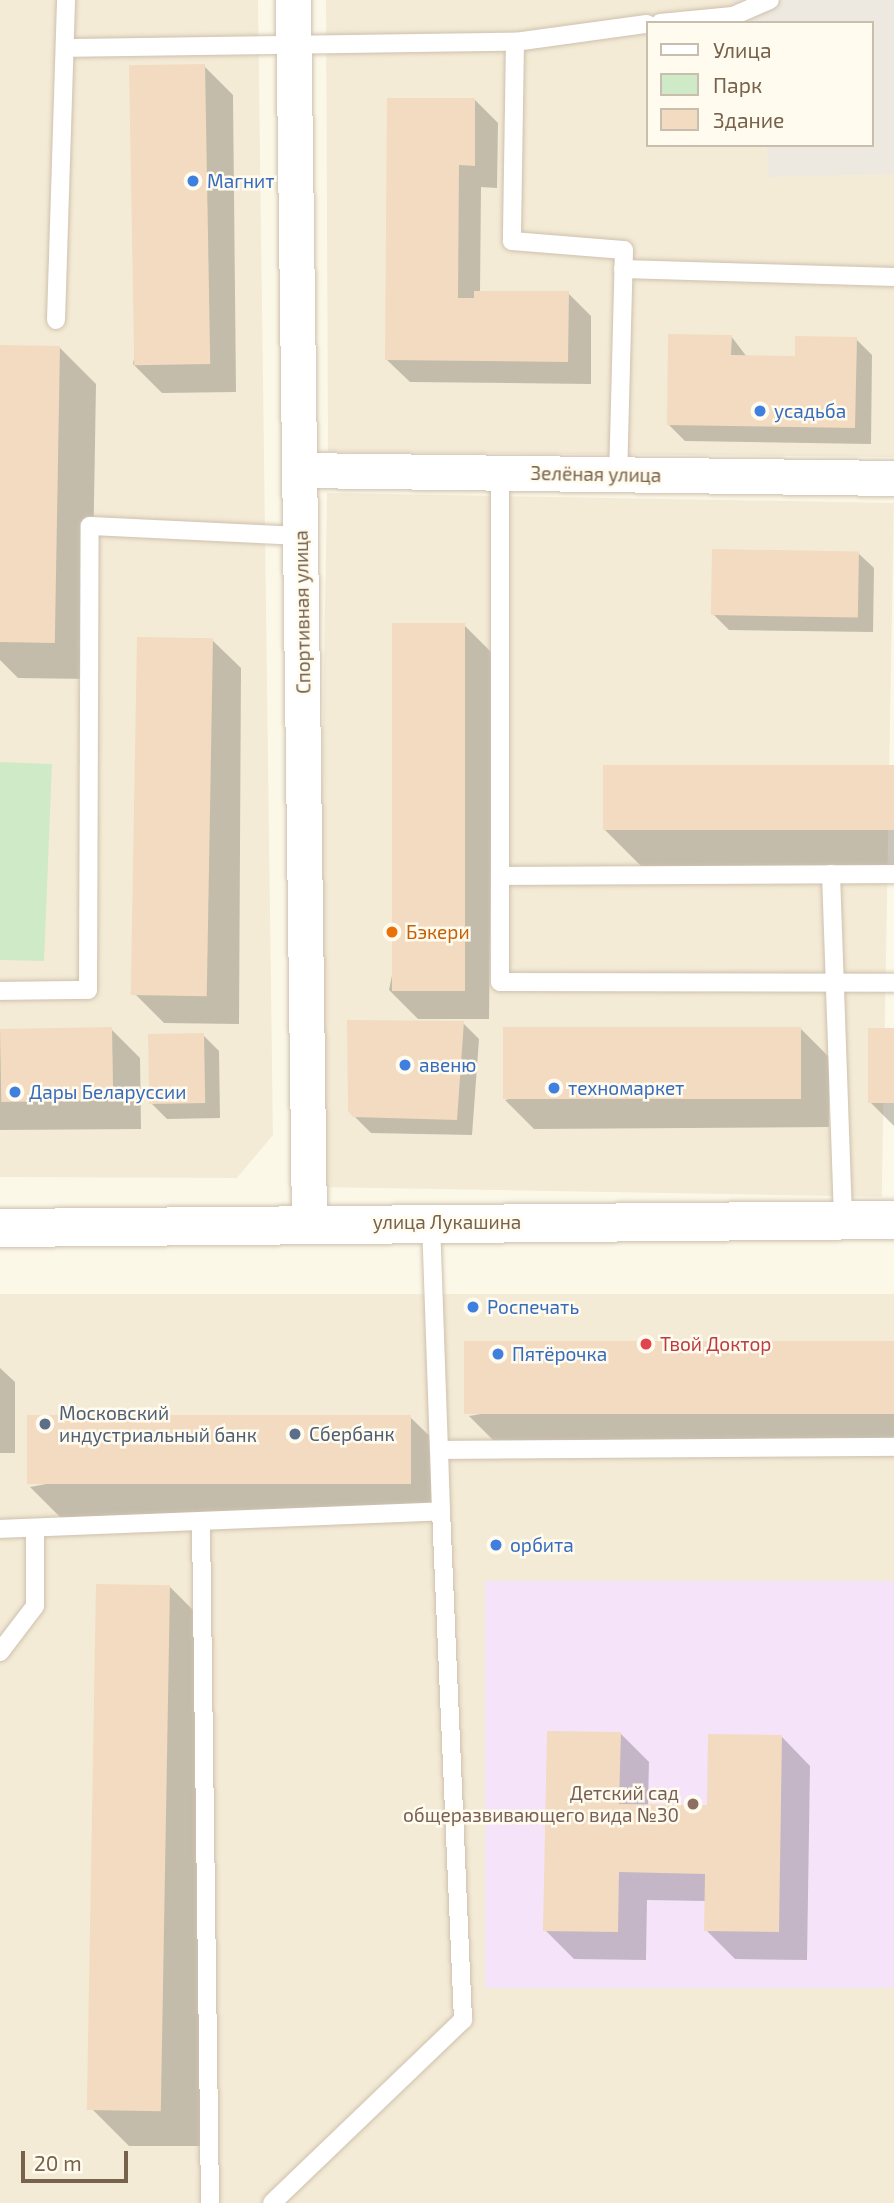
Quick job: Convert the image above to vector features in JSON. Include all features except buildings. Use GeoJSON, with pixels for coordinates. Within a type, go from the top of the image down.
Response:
{"type":"FeatureCollection","features":[{"type":"Feature","properties":{"kind":"main road","name":"улица Лукашина"},"geometry":{"type":"LineString","coordinates":[[0,1228],[309,1223],[894,1220]]}},
{"type":"Feature","properties":{"kind":"street","name":"Спортивная улица"},"geometry":{"type":"LineString","coordinates":[[293,0],[309,1223]]}},
{"type":"Feature","properties":{"kind":"street","name":"Зелёная улица"},"geometry":{"type":"LineString","coordinates":[[299,470],[894,478]]}},
{"type":"Feature","properties":{"kind":"lane"},"geometry":{"type":"LineString","coordinates":[[56,320],[66,0]]}},
{"type":"Feature","properties":{"kind":"lane"},"geometry":{"type":"LineString","coordinates":[[681,21],[733,16],[770,0]]}},
{"type":"Feature","properties":{"kind":"lane"},"geometry":{"type":"LineString","coordinates":[[65,48],[514,42],[646,24]]}},
{"type":"Feature","properties":{"kind":"lane"},"geometry":{"type":"LineString","coordinates":[[514,42],[512,241],[624,250],[618,475]]}},
{"type":"Feature","properties":{"kind":"lane"},"geometry":{"type":"LineString","coordinates":[[623,269],[894,277]]}},
{"type":"Feature","properties":{"kind":"lane"},"geometry":{"type":"LineString","coordinates":[[500,473],[500,982],[894,983]]}},
{"type":"Feature","properties":{"kind":"lane"},"geometry":{"type":"LineString","coordinates":[[0,990],[88,990],[90,526],[302,536]]}},
{"type":"Feature","properties":{"kind":"lane"},"geometry":{"type":"LineString","coordinates":[[831,874],[843,1220]]}},
{"type":"Feature","properties":{"kind":"lane"},"geometry":{"type":"LineString","coordinates":[[500,876],[894,874]]}},
{"type":"Feature","properties":{"kind":"lane"},"geometry":{"type":"LineString","coordinates":[[272,2203],[463,2020],[431,1222]]}},
{"type":"Feature","properties":{"kind":"lane"},"geometry":{"type":"LineString","coordinates":[[439,1450],[894,1447]]}},
{"type":"Feature","properties":{"kind":"lane"},"geometry":{"type":"LineString","coordinates":[[0,1529],[201,1523],[441,1511]]}},
{"type":"Feature","properties":{"kind":"lane"},"geometry":{"type":"LineString","coordinates":[[201,1523],[210,2203]]}},
{"type":"Feature","properties":{"kind":"lane"},"geometry":{"type":"LineString","coordinates":[[0,1652],[36,1606],[36,1528]]}},
{"type":"Feature","properties":{"kind":"shaded area"},"geometry":{"type":"Polygon","coordinates":[[[0,0],[258,0],[273,1135],[237,1178],[0,1177],[0,0]]]}},
{"type":"Feature","properties":{"kind":"shaded area"},"geometry":{"type":"Polygon","coordinates":[[[326,0],[894,0],[894,457],[328,452],[326,0]]]}},
{"type":"Feature","properties":{"kind":"shaded area"},"geometry":{"type":"Polygon","coordinates":[[[733,0],[894,0],[894,174],[768,177],[767,147],[873,147],[873,21],[734,21],[733,0]]]}},
{"type":"Feature","properties":{"kind":"shaded area"},"geometry":{"type":"Polygon","coordinates":[[[327,493],[894,503],[882,1197],[315,1187],[327,493]]]}},
{"type":"Feature","properties":{"kind":"shaded area"},"geometry":{"type":"Polygon","coordinates":[[[0,1294],[894,1294],[894,2203],[0,2203],[0,1294]]]}},
{"type":"Feature","properties":{"kind":"shaded area","name":"Детский сад общеразвивающего вида №30"},"geometry":{"type":"Polygon","coordinates":[[[485,1581],[894,1581],[894,1988],[485,1988],[485,1581]]]}},
{"type":"Feature","properties":{"kind":"green space"},"geometry":{"type":"Polygon","coordinates":[[[0,762],[52,764],[44,961],[0,960],[0,762]]]}},
{"type":"Feature","properties":{"kind":"place","name":"Магнит"},"geometry":{"type":"Point","coordinates":[193,181]}},
{"type":"Feature","properties":{"kind":"place","name":"усадьба"},"geometry":{"type":"Point","coordinates":[760,411]}},
{"type":"Feature","properties":{"kind":"place","name":"Бэкери"},"geometry":{"type":"Point","coordinates":[392,932]}},
{"type":"Feature","properties":{"kind":"place","name":"авеню"},"geometry":{"type":"Point","coordinates":[405,1065]}},
{"type":"Feature","properties":{"kind":"place","name":"техномаркет"},"geometry":{"type":"Point","coordinates":[554,1088]}},
{"type":"Feature","properties":{"kind":"place","name":"Дары Беларуссии"},"geometry":{"type":"Point","coordinates":[15,1092]}},
{"type":"Feature","properties":{"kind":"place","name":"Роспечать"},"geometry":{"type":"Point","coordinates":[473,1307]}},
{"type":"Feature","properties":{"kind":"place","name":"Твой Доктор"},"geometry":{"type":"Point","coordinates":[646,1344]}},
{"type":"Feature","properties":{"kind":"place","name":"Пятёрочка"},"geometry":{"type":"Point","coordinates":[498,1354]}},
{"type":"Feature","properties":{"kind":"place","name":"Московский индустриальный банк"},"geometry":{"type":"Point","coordinates":[45,1424]}},
{"type":"Feature","properties":{"kind":"place","name":"Сбербанк"},"geometry":{"type":"Point","coordinates":[295,1434]}},
{"type":"Feature","properties":{"kind":"place","name":"орбита"},"geometry":{"type":"Point","coordinates":[496,1545]}},
{"type":"Feature","properties":{"kind":"place","name":"Детский сад общеразвивающего вида №30"},"geometry":{"type":"Point","coordinates":[693,1804]}}]}
